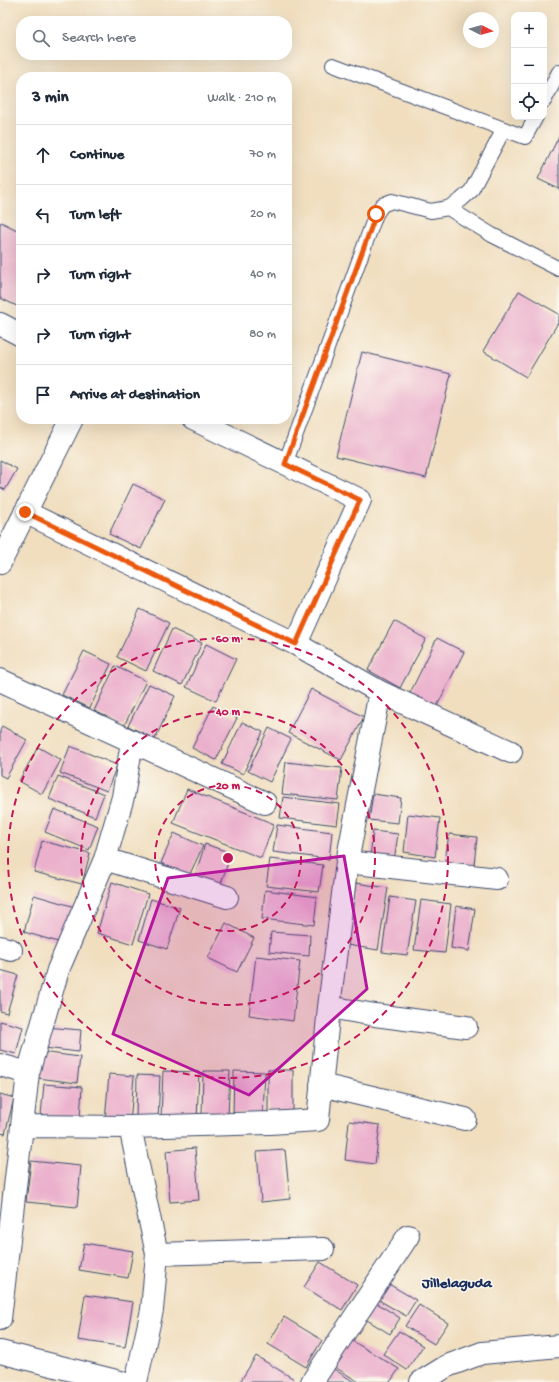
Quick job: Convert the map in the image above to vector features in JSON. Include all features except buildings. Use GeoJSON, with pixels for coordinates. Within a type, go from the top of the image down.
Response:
{"type":"FeatureCollection","features":[{"type":"Feature","properties":{"kind":"street"},"geometry":{"type":"LineString","coordinates":[[0,324],[16,332]]}},
{"type":"Feature","properties":{"kind":"street"},"geometry":{"type":"LineString","coordinates":[[0,563],[69,424]]}},
{"type":"Feature","properties":{"kind":"street"},"geometry":{"type":"LineString","coordinates":[[203,424],[360,500],[296,644]]}},
{"type":"Feature","properties":{"kind":"street"},"geometry":{"type":"LineString","coordinates":[[25,512],[296,644],[380,692],[511,752]]}},
{"type":"Feature","properties":{"kind":"street"},"geometry":{"type":"LineString","coordinates":[[0,680],[265,803]]}},
{"type":"Feature","properties":{"kind":"street"},"geometry":{"type":"LineString","coordinates":[[22,1126],[130,1127],[270,1123],[318,1120],[329,1007],[347,862],[380,692]]}},
{"type":"Feature","properties":{"kind":"street"},"geometry":{"type":"LineString","coordinates":[[0,1319],[28,1073],[58,970],[105,859],[123,797],[132,742]]}},
{"type":"Feature","properties":{"kind":"street"},"geometry":{"type":"LineString","coordinates":[[105,859],[227,897]]}},
{"type":"Feature","properties":{"kind":"street"},"geometry":{"type":"LineString","coordinates":[[347,862],[497,879]]}},
{"type":"Feature","properties":{"kind":"street"},"geometry":{"type":"LineString","coordinates":[[329,1007],[375,1015],[466,1027]]}},
{"type":"Feature","properties":{"kind":"street"},"geometry":{"type":"LineString","coordinates":[[0,1065],[28,1073]]}},
{"type":"Feature","properties":{"kind":"street"},"geometry":{"type":"LineString","coordinates":[[321,1085],[465,1119]]}},
{"type":"Feature","properties":{"kind":"street"},"geometry":{"type":"LineString","coordinates":[[130,1127],[157,1254],[152,1310],[136,1382]]}},
{"type":"Feature","properties":{"kind":"street"},"geometry":{"type":"LineString","coordinates":[[312,1382],[408,1236]]}},
{"type":"Feature","properties":{"kind":"street"},"geometry":{"type":"LineString","coordinates":[[157,1254],[323,1249]]}},
{"type":"Feature","properties":{"kind":"street"},"geometry":{"type":"LineString","coordinates":[[421,1382],[447,1366],[482,1353],[559,1346]]}},
{"type":"Feature","properties":{"kind":"street"},"geometry":{"type":"LineString","coordinates":[[0,1352],[120,1382]]}},
{"type":"Feature","properties":{"kind":"lane"},"geometry":{"type":"LineString","coordinates":[[333,65],[525,137],[534,120]]}},
{"type":"Feature","properties":{"kind":"lane"},"geometry":{"type":"LineString","coordinates":[[547,95],[559,72]]}},
{"type":"Feature","properties":{"kind":"lane"},"geometry":{"type":"LineString","coordinates":[[285,464],[376,214],[382,204],[392,201],[431,211],[448,208],[461,200],[471,191],[504,129]]}},
{"type":"Feature","properties":{"kind":"lane"},"geometry":{"type":"LineString","coordinates":[[448,208],[492,234],[558,265]]}},
{"type":"Feature","properties":{"kind":"highlighted area"},"geometry":{"type":"Polygon","coordinates":[[[344,856],[367,989],[249,1095],[113,1034],[168,878],[344,856]]]}},
{"type":"Feature","properties":{"kind":"district","name":"Jillelaguda"},"geometry":{"type":"Point","coordinates":[457,1282]}},
{"type":"Feature","properties":{"kind":"route"},"geometry":{"type":"LineString","coordinates":[[25,512],[296,644],[360,500],[285,464],[376,214]]}}]}
